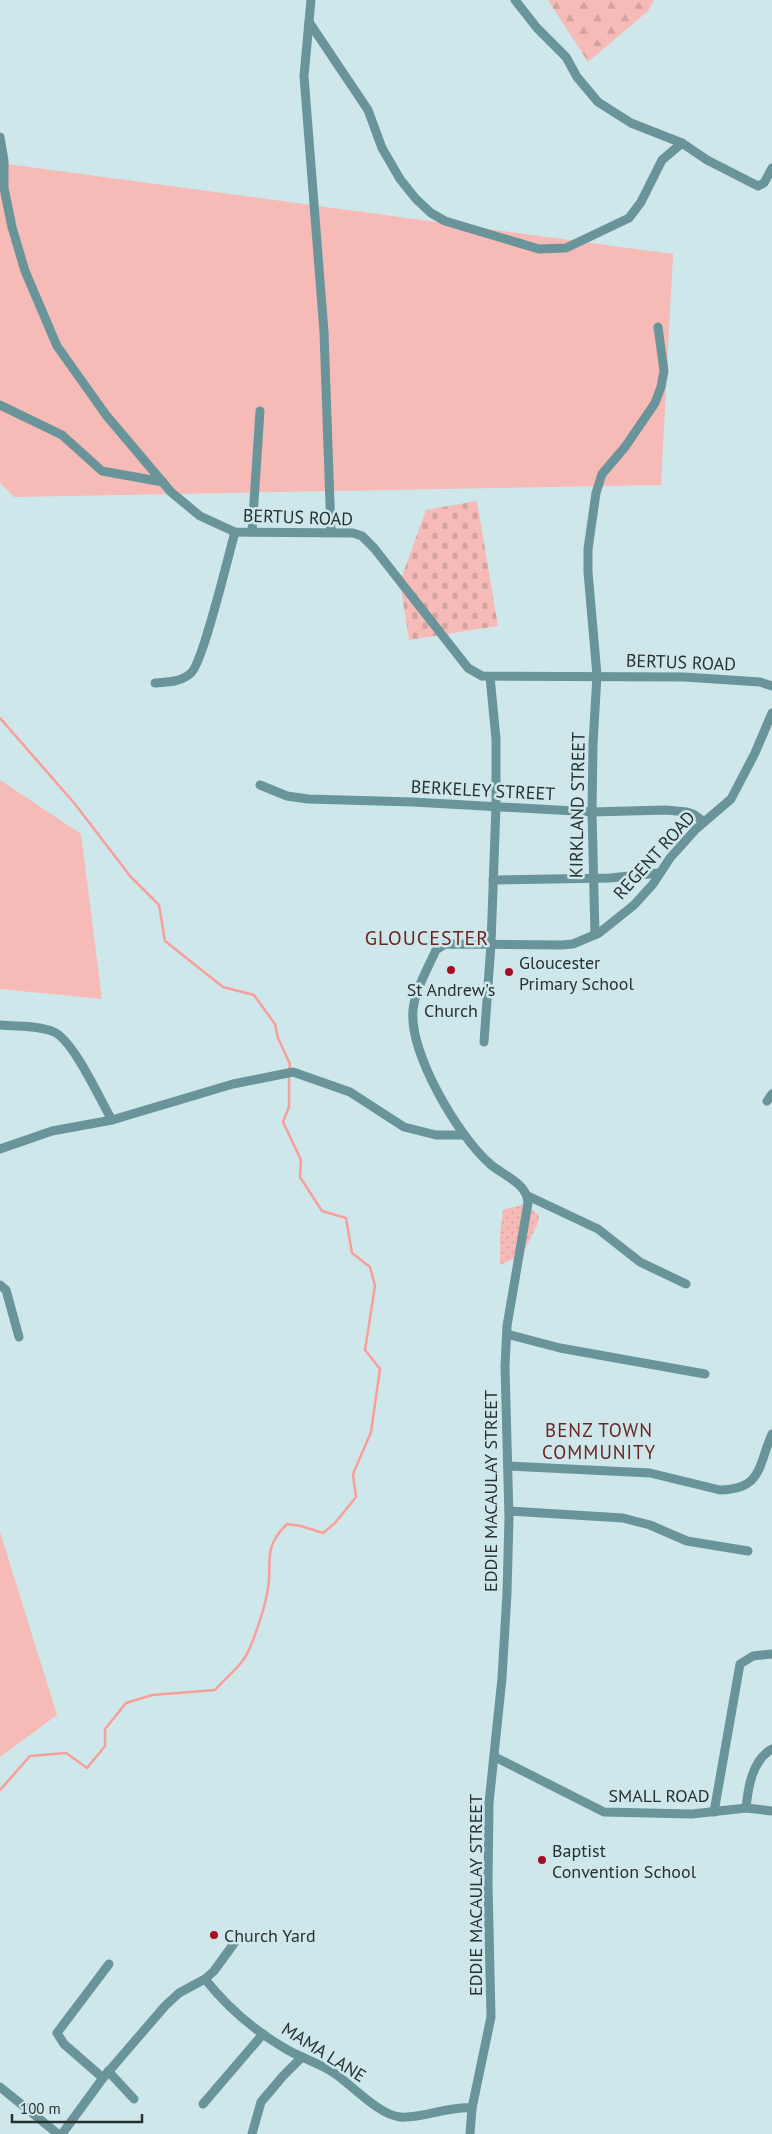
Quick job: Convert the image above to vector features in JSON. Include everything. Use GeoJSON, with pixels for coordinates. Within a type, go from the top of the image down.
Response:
{"type":"FeatureCollection","features":[{"type":"Feature","properties":{"kind":"street"},"geometry":{"type":"LineString","coordinates":[[311,0],[304,76],[324,332],[331,532]]}},
{"type":"Feature","properties":{"kind":"street"},"geometry":{"type":"LineString","coordinates":[[515,0],[537,28],[566,57],[586,90],[598,102],[631,123],[682,143],[707,160],[758,186],[764,183],[772,168]]}},
{"type":"Feature","properties":{"kind":"street"},"geometry":{"type":"LineString","coordinates":[[309,22],[368,110],[382,148],[400,179],[416,199],[431,213],[445,221],[539,249],[553,250],[566,248],[629,218],[641,202],[662,160],[682,143]]}},
{"type":"Feature","properties":{"kind":"street","name":"BERTUS ROAD"},"geometry":{"type":"LineString","coordinates":[[0,137],[4,161],[4,188],[12,227],[25,271],[57,346],[106,415],[163,482],[200,516],[235,532],[353,533],[368,541],[468,668],[474,673],[490,677],[597,675],[684,677],[750,681],[772,686]]}},
{"type":"Feature","properties":{"kind":"street","name":"KIRKLAND STREET"},"geometry":{"type":"LineString","coordinates":[[595,935],[592,878],[592,812],[597,675],[588,572],[588,549],[596,493],[602,474],[650,411],[661,387],[664,371],[658,326]]}},
{"type":"Feature","properties":{"kind":"street"},"geometry":{"type":"LineString","coordinates":[[0,405],[62,435],[102,471],[163,482]]}},
{"type":"Feature","properties":{"kind":"street"},"geometry":{"type":"LineString","coordinates":[[252,532],[260,411]]}},
{"type":"Feature","properties":{"kind":"street"},"geometry":{"type":"LineString","coordinates":[[155,683],[178,681],[193,672],[211,620],[235,532]]}},
{"type":"Feature","properties":{"kind":"street"},"geometry":{"type":"LineString","coordinates":[[484,1042],[491,944],[496,806],[496,739],[490,677]]}},
{"type":"Feature","properties":{"kind":"street","name":"REGENT ROAD"},"geometry":{"type":"LineString","coordinates":[[491,944],[573,944],[595,935],[634,905],[653,884],[670,858],[703,821],[722,809],[731,799],[755,753],[772,713]]}},
{"type":"Feature","properties":{"kind":"street","name":"BERKELEY STREET"},"geometry":{"type":"LineString","coordinates":[[260,785],[287,796],[308,800],[414,802],[592,812],[680,810],[694,814],[703,821]]}},
{"type":"Feature","properties":{"kind":"street"},"geometry":{"type":"LineString","coordinates":[[493,880],[592,878],[659,873]]}},
{"type":"Feature","properties":{"kind":"street"},"geometry":{"type":"LineString","coordinates":[[491,944],[445,944],[440,946],[436,950],[413,1008],[412,1022],[416,1044],[440,1097],[463,1135],[482,1157],[522,1187],[528,1196],[598,1230],[640,1262],[686,1284]]}},
{"type":"Feature","properties":{"kind":"street"},"geometry":{"type":"LineString","coordinates":[[0,1026],[46,1029],[56,1033],[70,1046],[112,1120]]}},
{"type":"Feature","properties":{"kind":"street"},"geometry":{"type":"LineString","coordinates":[[0,1149],[52,1131],[112,1120],[216,1089],[293,1072],[350,1092],[404,1127],[436,1135],[463,1135]]}},
{"type":"Feature","properties":{"kind":"street","name":"EDDIE MACAULAY STREET"},"geometry":{"type":"LineString","coordinates":[[470,2134],[472,2108],[491,2017],[490,1803],[508,1593],[507,1334],[528,1196]]}},
{"type":"Feature","properties":{"kind":"street"},"geometry":{"type":"LineString","coordinates":[[0,1285],[6,1290],[19,1337]]}},
{"type":"Feature","properties":{"kind":"street"},"geometry":{"type":"LineString","coordinates":[[507,1334],[560,1348],[705,1374]]}},
{"type":"Feature","properties":{"kind":"street"},"geometry":{"type":"LineString","coordinates":[[508,1466],[650,1473],[669,1476],[720,1490],[729,1490],[738,1488],[755,1478],[761,1469],[765,1449],[772,1434]]}},
{"type":"Feature","properties":{"kind":"street"},"geometry":{"type":"LineString","coordinates":[[509,1511],[623,1518],[650,1525],[686,1541],[748,1551]]}},
{"type":"Feature","properties":{"kind":"street"},"geometry":{"type":"LineString","coordinates":[[714,1812],[740,1664],[753,1656],[772,1654]]}},
{"type":"Feature","properties":{"kind":"street"},"geometry":{"type":"LineString","coordinates":[[746,1808],[750,1783],[756,1766],[764,1754],[772,1749]]}},
{"type":"Feature","properties":{"kind":"street","name":"SMALL ROAD"},"geometry":{"type":"LineString","coordinates":[[494,1757],[604,1812],[617,1814],[692,1814],[746,1808],[772,1811]]}},
{"type":"Feature","properties":{"kind":"street"},"geometry":{"type":"LineString","coordinates":[[0,2087],[60,2134],[106,2075],[165,2006],[179,1993],[205,1979],[214,1971],[235,1942]]}},
{"type":"Feature","properties":{"kind":"street"},"geometry":{"type":"LineString","coordinates":[[109,1964],[57,2033],[64,2044],[106,2075],[134,2099]]}},
{"type":"Feature","properties":{"kind":"street","name":"MAMA LANE"},"geometry":{"type":"LineString","coordinates":[[205,1979],[229,2006],[263,2034],[334,2073],[391,2114],[408,2117],[453,2108],[472,2108]]}},
{"type":"Feature","properties":{"kind":"street"},"geometry":{"type":"LineString","coordinates":[[203,2104],[263,2034]]}},
{"type":"Feature","properties":{"kind":"street"},"geometry":{"type":"LineString","coordinates":[[252,2134],[261,2102],[302,2057]]}},
{"type":"Feature","properties":{"kind":"green space"},"geometry":{"type":"Polygon","coordinates":[[[548,0],[654,0],[648,11],[588,62],[548,0]]]}},
{"type":"Feature","properties":{"kind":"green space"},"geometry":{"type":"Polygon","coordinates":[[[0,163],[673,254],[661,485],[14,497],[0,483],[0,163]]]}},
{"type":"Feature","properties":{"kind":"green space"},"geometry":{"type":"Polygon","coordinates":[[[477,501],[498,626],[409,640],[400,582],[426,510],[477,501]]]}},
{"type":"Feature","properties":{"kind":"green space"},"geometry":{"type":"Polygon","coordinates":[[[0,780],[81,834],[102,999],[0,989],[0,780]]]}},
{"type":"Feature","properties":{"kind":"green space"},"geometry":{"type":"Polygon","coordinates":[[[525,1204],[539,1215],[538,1223],[522,1255],[500,1265],[500,1234],[503,1210],[525,1204]]]}},
{"type":"Feature","properties":{"kind":"green space"},"geometry":{"type":"Polygon","coordinates":[[[0,1532],[57,1715],[0,1757],[0,1532]]]}},
{"type":"Feature","properties":{"kind":"waterway"},"geometry":{"type":"LineString","coordinates":[[0,718],[75,804],[130,876],[159,905],[165,941],[223,987],[254,995],[275,1024],[278,1038],[290,1064],[289,1070]]}},
{"type":"Feature","properties":{"kind":"waterway"},"geometry":{"type":"LineString","coordinates":[[0,1790],[30,1756],[66,1753],[87,1768],[105,1746],[105,1729],[126,1703],[152,1695],[215,1690],[241,1663],[251,1646],[267,1594],[269,1558],[273,1542],[279,1533],[287,1524],[323,1533],[335,1523],[356,1497],[353,1474],[371,1432],[380,1369],[365,1350],[375,1286],[370,1267],[352,1253],[346,1218],[322,1211],[300,1177],[301,1160],[283,1122],[289,1107],[289,1076]]}},
{"type":"Feature","properties":{"kind":"place","name":"St Andrew's Church"},"geometry":{"type":"Point","coordinates":[451,970]}},
{"type":"Feature","properties":{"kind":"place","name":"Gloucester Primary School"},"geometry":{"type":"Point","coordinates":[509,972]}},
{"type":"Feature","properties":{"kind":"place","name":"Baptist Convention School"},"geometry":{"type":"Point","coordinates":[542,1860]}},
{"type":"Feature","properties":{"kind":"place","name":"Church Yard"},"geometry":{"type":"Point","coordinates":[214,1935]}},
{"type":"Feature","properties":{"kind":"district","name":"GLOUCESTER"},"geometry":{"type":"Point","coordinates":[427,938]}},
{"type":"Feature","properties":{"kind":"district","name":"BENZ TOWN COMMUNITY"},"geometry":{"type":"Point","coordinates":[599,1441]}}]}
